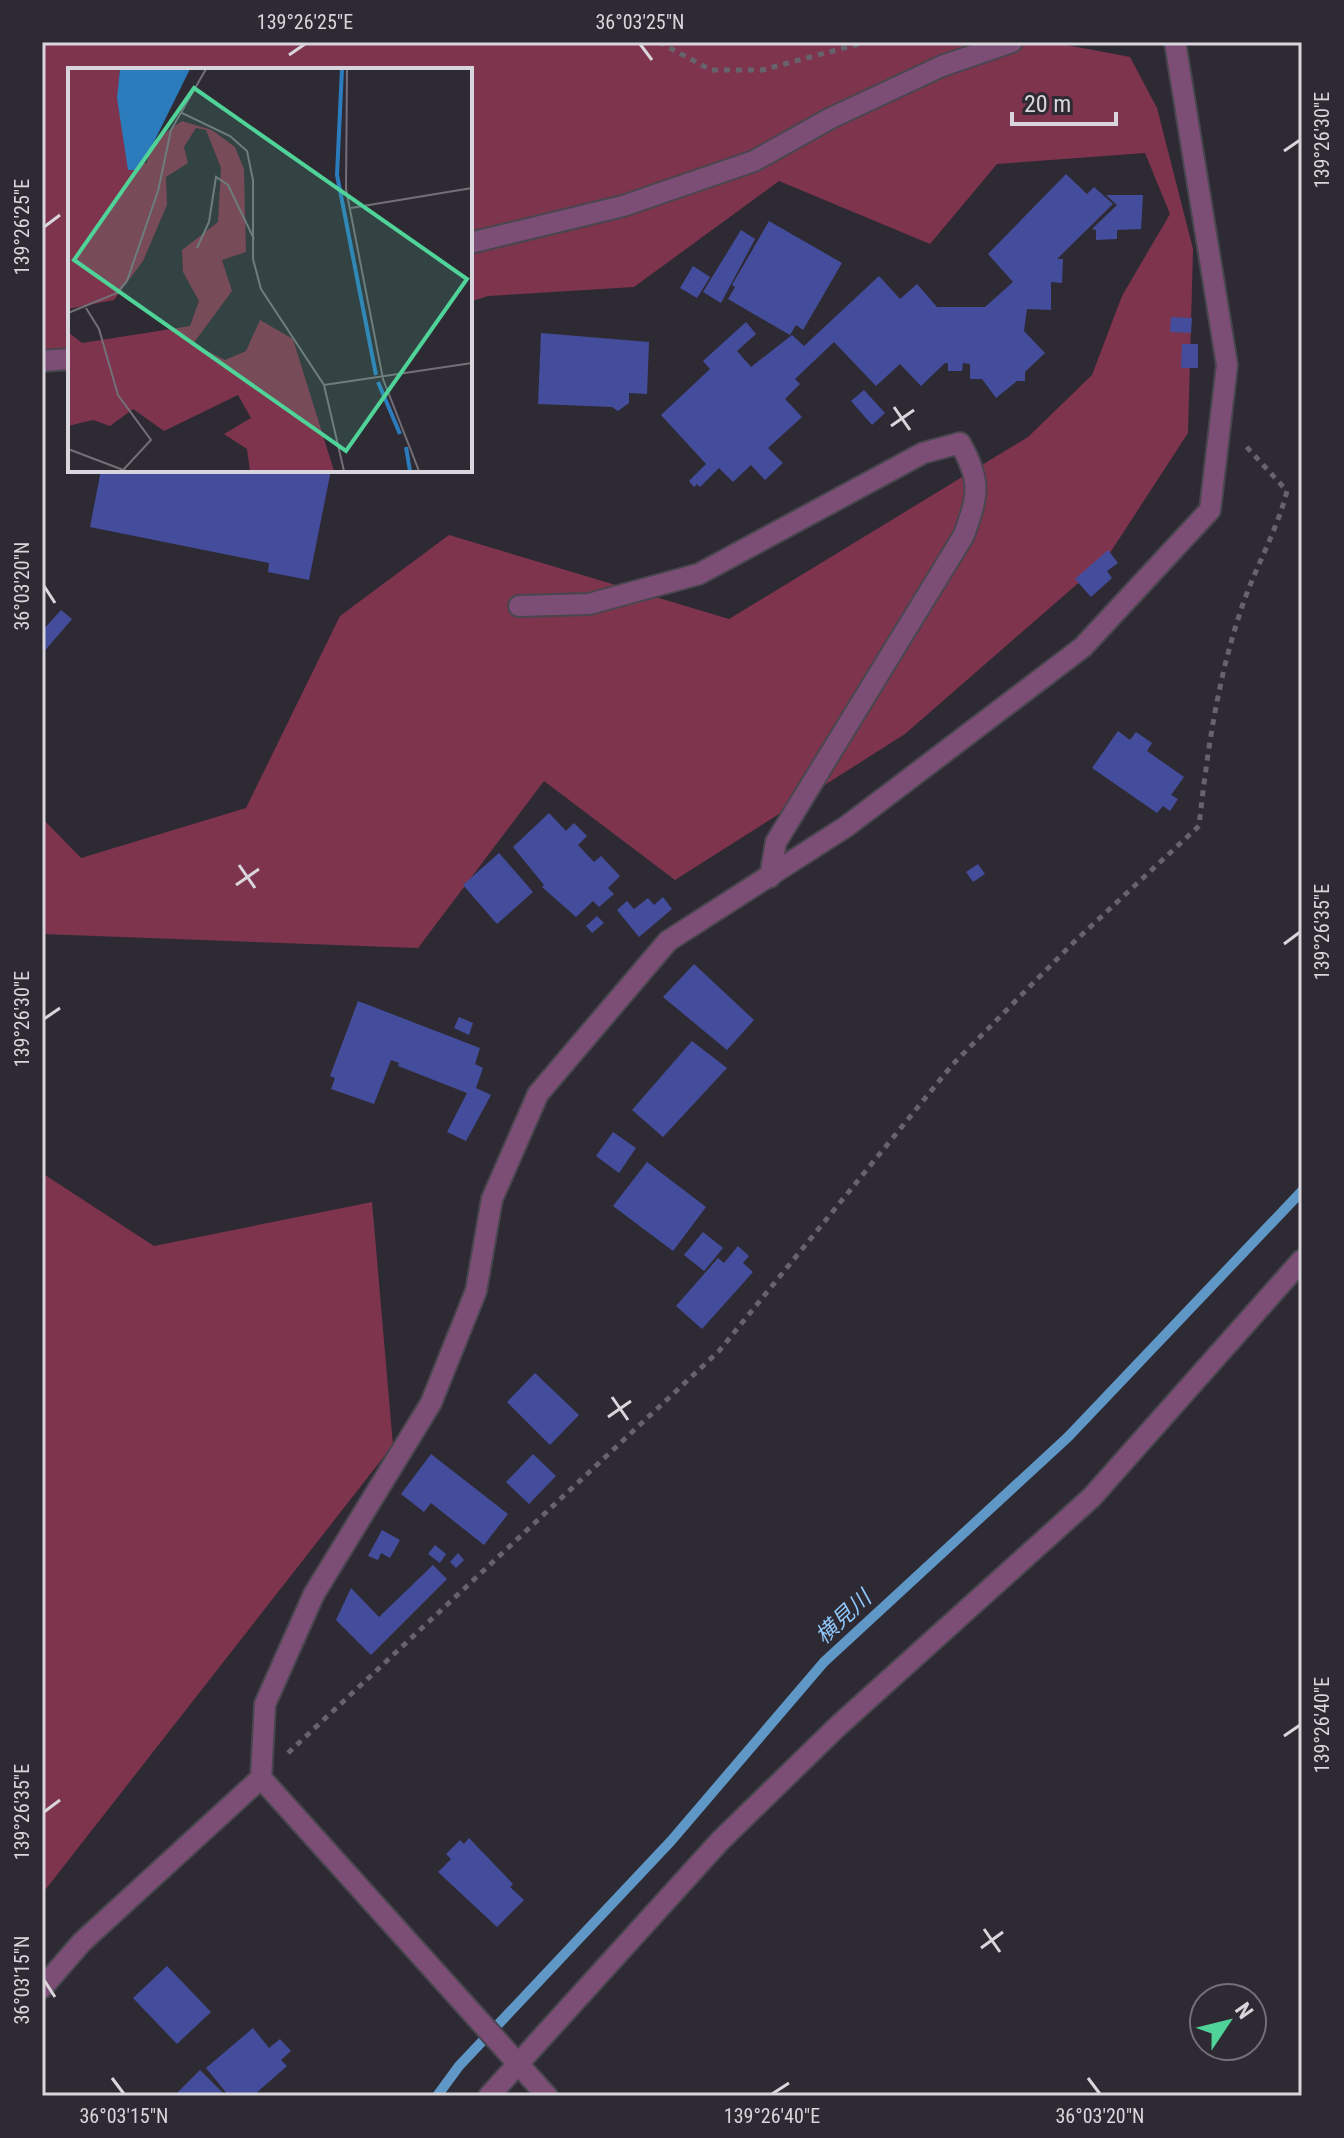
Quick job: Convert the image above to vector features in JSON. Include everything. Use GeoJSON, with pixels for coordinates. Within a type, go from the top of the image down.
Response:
{"type":"FeatureCollection","features":[{"type":"Feature","properties":{"kind":"street"},"geometry":{"type":"LineString","coordinates":[[472,243],[623,206],[754,161],[831,118],[942,66],[1012,42]]}},
{"type":"Feature","properties":{"kind":"street"},"geometry":{"type":"LineString","coordinates":[[42,1988],[82,1942],[261,1778],[265,1704],[314,1594],[431,1403],[476,1291],[492,1199],[538,1094],[668,941],[847,826],[1083,647],[1210,510],[1227,365],[1175,42]]}},
{"type":"Feature","properties":{"kind":"street"},"geometry":{"type":"LineString","coordinates":[[42,361],[68,359]]}},
{"type":"Feature","properties":{"kind":"street"},"geometry":{"type":"LineString","coordinates":[[519,606],[589,604],[699,574],[923,453],[960,443],[972,464],[978,494],[964,535],[776,842],[770,877]]}},
{"type":"Feature","properties":{"kind":"street"},"geometry":{"type":"LineString","coordinates":[[489,2096],[720,1841],[838,1726],[1092,1497],[1299,1269]]}},
{"type":"Feature","properties":{"kind":"street"},"geometry":{"type":"LineString","coordinates":[[261,1778],[547,2096]]}},
{"type":"Feature","properties":{"kind":"path"},"geometry":{"type":"LineString","coordinates":[[659,42],[711,70],[762,70],[866,42]]}},
{"type":"Feature","properties":{"kind":"path"},"geometry":{"type":"LineString","coordinates":[[261,1778],[719,1351],[953,1064],[1074,942],[1199,826],[1210,730],[1240,612],[1281,514],[1287,491],[1220,417]]}},
{"type":"Feature","properties":{"kind":"shaded area"},"geometry":{"type":"Polygon","coordinates":[[[42,42],[1051,42],[1130,57],[1157,108],[1193,249],[1188,433],[1106,559],[905,734],[675,880],[544,781],[418,948],[42,934],[42,818],[81,858],[246,808],[340,616],[449,535],[729,619],[1028,437],[1092,375],[1122,296],[1170,214],[1145,153],[997,164],[930,244],[779,181],[634,287],[488,296],[472,301],[472,68],[68,68],[68,363],[42,363],[42,42]]]}},
{"type":"Feature","properties":{"kind":"shaded area"},"geometry":{"type":"Polygon","coordinates":[[[42,1173],[154,1246],[372,1202],[393,1445],[42,1894],[42,1173]]]}},
{"type":"Feature","properties":{"kind":"building"},"geometry":{"type":"Polygon","coordinates":[[[1066,174],[1087,194],[1094,187],[1113,204],[1057,259],[1063,259],[1062,283],[1051,282],[1051,310],[1027,309],[1024,331],[1045,353],[1025,372],[1025,381],[1017,381],[996,398],[982,379],[970,379],[970,364],[963,363],[962,371],[948,371],[948,363],[945,363],[921,386],[900,364],[876,386],[834,342],[795,379],[800,384],[785,399],[802,417],[768,448],[783,463],[765,480],[751,465],[733,482],[719,468],[700,487],[697,484],[694,487],[689,481],[706,464],[661,415],[710,369],[703,361],[746,322],[756,334],[737,351],[751,367],[792,335],[804,346],[879,276],[900,299],[917,284],[937,307],[985,307],[1013,282],[988,254],[1066,174]]]}},
{"type":"Feature","properties":{"kind":"building"},"geometry":{"type":"Polygon","coordinates":[[[1106,195],[1143,195],[1141,229],[1117,230],[1117,239],[1096,240],[1096,230],[1092,229],[1117,205],[1106,195]]]}},
{"type":"Feature","properties":{"kind":"building"},"geometry":{"type":"Polygon","coordinates":[[[769,221],[842,263],[803,330],[796,325],[790,335],[728,299],[735,287],[732,285],[769,221]]]}},
{"type":"Feature","properties":{"kind":"building"},"geometry":{"type":"Polygon","coordinates":[[[741,230],[755,239],[721,303],[703,292],[741,230]]]}},
{"type":"Feature","properties":{"kind":"building"},"geometry":{"type":"Polygon","coordinates":[[[693,266],[710,277],[697,298],[680,288],[693,266]]]}},
{"type":"Feature","properties":{"kind":"building"},"geometry":{"type":"Polygon","coordinates":[[[1171,317],[1192,318],[1191,333],[1170,332],[1171,317]]]}},
{"type":"Feature","properties":{"kind":"building"},"geometry":{"type":"Polygon","coordinates":[[[541,333],[649,342],[647,394],[629,393],[629,403],[618,411],[612,407],[538,404],[541,333]]]}},
{"type":"Feature","properties":{"kind":"building"},"geometry":{"type":"Polygon","coordinates":[[[1182,344],[1198,344],[1198,368],[1181,368],[1182,344]]]}},
{"type":"Feature","properties":{"kind":"building"},"geometry":{"type":"Polygon","coordinates":[[[864,390],[885,413],[872,425],[851,401],[864,390]]]}},
{"type":"Feature","properties":{"kind":"building"},"geometry":{"type":"Polygon","coordinates":[[[101,472],[331,472],[309,580],[268,572],[269,563],[90,527],[101,472]]]}},
{"type":"Feature","properties":{"kind":"building"},"geometry":{"type":"Polygon","coordinates":[[[1108,550],[1118,563],[1107,571],[1112,578],[1091,597],[1075,579],[1108,550]]]}},
{"type":"Feature","properties":{"kind":"building"},"geometry":{"type":"Polygon","coordinates":[[[61,610],[72,619],[42,654],[42,631],[61,610]]]}},
{"type":"Feature","properties":{"kind":"building"},"geometry":{"type":"Polygon","coordinates":[[[1118,731],[1130,740],[1136,732],[1152,743],[1147,751],[1184,777],[1171,795],[1178,799],[1170,811],[1163,806],[1157,813],[1092,768],[1118,731]]]}},
{"type":"Feature","properties":{"kind":"building"},"geometry":{"type":"Polygon","coordinates":[[[549,813],[566,831],[574,823],[587,836],[578,845],[594,862],[601,856],[620,876],[608,888],[614,894],[599,907],[593,901],[576,917],[542,887],[544,885],[513,847],[549,813]]]}},
{"type":"Feature","properties":{"kind":"building"},"geometry":{"type":"Polygon","coordinates":[[[499,853],[533,892],[497,924],[463,885],[499,853]]]}},
{"type":"Feature","properties":{"kind":"building"},"geometry":{"type":"Polygon","coordinates":[[[978,864],[985,874],[973,882],[966,872],[978,864]]]}},
{"type":"Feature","properties":{"kind":"building"},"geometry":{"type":"Polygon","coordinates":[[[663,897],[672,909],[639,937],[617,910],[627,901],[634,909],[648,898],[654,905],[663,897]]]}},
{"type":"Feature","properties":{"kind":"building"},"geometry":{"type":"Polygon","coordinates":[[[597,916],[604,923],[592,933],[586,926],[597,916]]]}},
{"type":"Feature","properties":{"kind":"building"},"geometry":{"type":"Polygon","coordinates":[[[694,964],[754,1020],[727,1050],[663,997],[694,964]]]}},
{"type":"Feature","properties":{"kind":"building"},"geometry":{"type":"Polygon","coordinates":[[[358,1001],[480,1048],[475,1064],[483,1068],[476,1088],[491,1095],[466,1141],[447,1132],[467,1093],[398,1066],[399,1063],[391,1060],[374,1104],[331,1089],[335,1078],[330,1076],[358,1001]]]}},
{"type":"Feature","properties":{"kind":"building"},"geometry":{"type":"Polygon","coordinates":[[[459,1017],[473,1023],[469,1035],[454,1028],[459,1017]]]}},
{"type":"Feature","properties":{"kind":"building"},"geometry":{"type":"Polygon","coordinates":[[[692,1041],[727,1068],[663,1137],[632,1110],[692,1041]]]}},
{"type":"Feature","properties":{"kind":"building"},"geometry":{"type":"Polygon","coordinates":[[[613,1132],[636,1148],[619,1173],[596,1156],[613,1132]]]}},
{"type":"Feature","properties":{"kind":"building"},"geometry":{"type":"Polygon","coordinates":[[[647,1162],[706,1207],[673,1251],[613,1206],[647,1162]]]}},
{"type":"Feature","properties":{"kind":"building"},"geometry":{"type":"Polygon","coordinates":[[[703,1232],[723,1248],[704,1271],[684,1255],[703,1232]]]}},
{"type":"Feature","properties":{"kind":"building"},"geometry":{"type":"Polygon","coordinates":[[[738,1246],[749,1256],[743,1263],[753,1272],[702,1329],[676,1306],[718,1258],[724,1263],[738,1246]]]}},
{"type":"Feature","properties":{"kind":"building"},"geometry":{"type":"Polygon","coordinates":[[[535,1373],[579,1415],[550,1445],[507,1402],[535,1373]]]}},
{"type":"Feature","properties":{"kind":"building"},"geometry":{"type":"Polygon","coordinates":[[[431,1454],[508,1514],[484,1545],[431,1503],[424,1512],[401,1494],[431,1454]]]}},
{"type":"Feature","properties":{"kind":"building"},"geometry":{"type":"Polygon","coordinates":[[[533,1454],[556,1476],[529,1504],[506,1482],[533,1454]]]}},
{"type":"Feature","properties":{"kind":"building"},"geometry":{"type":"Polygon","coordinates":[[[382,1530],[400,1540],[390,1558],[381,1553],[378,1560],[368,1556],[382,1530]]]}},
{"type":"Feature","properties":{"kind":"building"},"geometry":{"type":"Polygon","coordinates":[[[435,1545],[446,1554],[440,1563],[428,1554],[435,1545]]]}},
{"type":"Feature","properties":{"kind":"building"},"geometry":{"type":"Polygon","coordinates":[[[458,1553],[464,1560],[456,1568],[450,1562],[458,1553]]]}},
{"type":"Feature","properties":{"kind":"building"},"geometry":{"type":"Polygon","coordinates":[[[433,1565],[447,1579],[371,1655],[336,1620],[351,1588],[379,1617],[433,1565]]]}},
{"type":"Feature","properties":{"kind":"building"},"geometry":{"type":"Polygon","coordinates":[[[469,1838],[524,1900],[497,1927],[438,1872],[451,1859],[446,1854],[460,1840],[464,1844],[469,1838]]]}},
{"type":"Feature","properties":{"kind":"building"},"geometry":{"type":"Polygon","coordinates":[[[167,1966],[211,2012],[177,2044],[133,1998],[167,1966]]]}},
{"type":"Feature","properties":{"kind":"building"},"geometry":{"type":"Polygon","coordinates":[[[253,2028],[269,2048],[280,2039],[291,2051],[281,2060],[287,2066],[253,2096],[229,2096],[206,2068],[253,2028]]]}},
{"type":"Feature","properties":{"kind":"building"},"geometry":{"type":"Polygon","coordinates":[[[200,2070],[226,2096],[174,2096],[200,2070]]]}},
{"type":"Feature","properties":{"kind":"waterway","name":"横見川"},"geometry":{"type":"LineString","coordinates":[[437,2096],[459,2066],[671,1841],[824,1662],[1068,1437],[1302,1191]]}}]}
